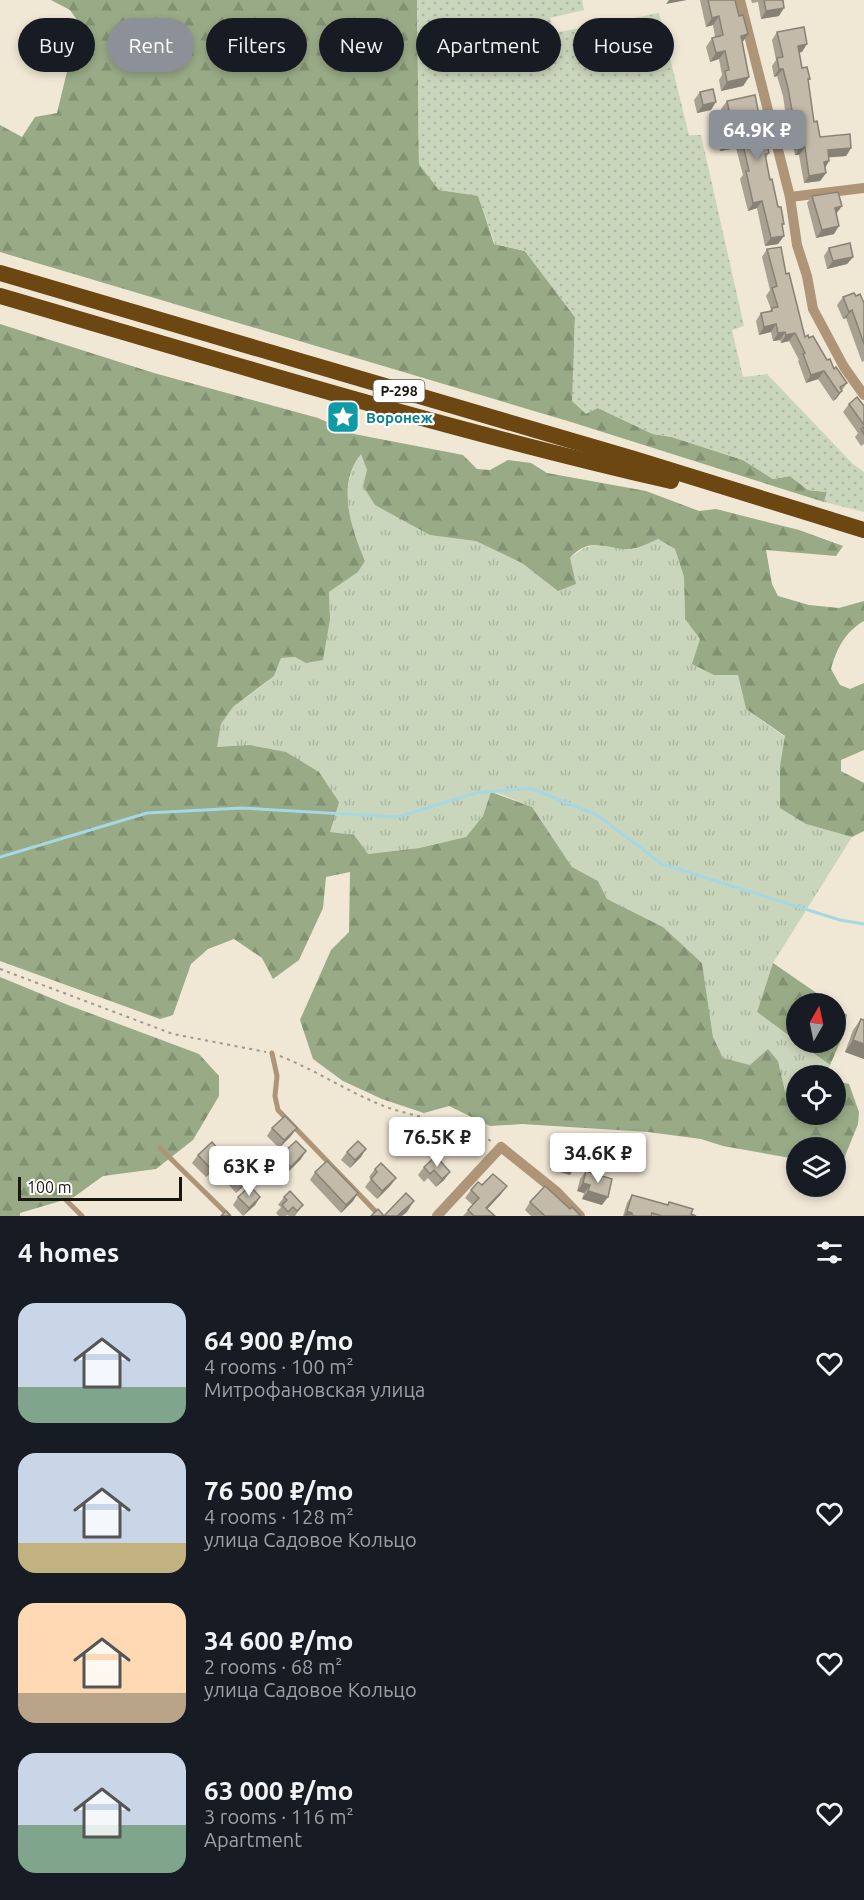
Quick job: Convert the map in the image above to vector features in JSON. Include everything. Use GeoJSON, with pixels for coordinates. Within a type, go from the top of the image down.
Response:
{"type":"FeatureCollection","features":[{"type":"Feature","properties":{"kind":"highway","name":"Р-298"},"geometry":{"type":"LineString","coordinates":[[0,273],[634,459],[864,530]]}},
{"type":"Feature","properties":{"kind":"highway","name":"Р-298"},"geometry":{"type":"LineString","coordinates":[[0,296],[379,408],[593,463],[797,511]]}},
{"type":"Feature","properties":{"kind":"street"},"geometry":{"type":"LineString","coordinates":[[740,0],[790,196],[797,245],[807,276],[813,309],[844,367],[864,395]]}},
{"type":"Feature","properties":{"kind":"street"},"geometry":{"type":"LineString","coordinates":[[790,196],[864,188]]}},
{"type":"Feature","properties":{"kind":"street"},"geometry":{"type":"LineString","coordinates":[[437,1216],[501,1147],[557,1192],[580,1216]]}},
{"type":"Feature","properties":{"kind":"lane"},"geometry":{"type":"LineString","coordinates":[[272,1053],[277,1076],[275,1096],[278,1110],[380,1216]]}},
{"type":"Feature","properties":{"kind":"lane"},"geometry":{"type":"LineString","coordinates":[[160,1148],[229,1216]]}},
{"type":"Feature","properties":{"kind":"lane"},"geometry":{"type":"LineString","coordinates":[[66,1200],[82,1216]]}},
{"type":"Feature","properties":{"kind":"path"},"geometry":{"type":"LineString","coordinates":[[0,969],[173,1034],[272,1053],[308,1067],[361,1097],[477,1133],[501,1147]]}},
{"type":"Feature","properties":{"kind":"green space"},"geometry":{"type":"Polygon","coordinates":[[[51,0],[417,0],[416,72],[418,72],[419,164],[439,190],[478,195],[494,244],[525,251],[575,317],[573,401],[598,408],[653,434],[672,437],[743,460],[773,479],[790,476],[808,490],[827,492],[824,502],[571,422],[0,252],[0,125],[22,137],[35,117],[57,113],[67,72],[95,72],[95,18],[76,18],[70,10],[51,0]]]}},
{"type":"Feature","properties":{"kind":"green space"},"geometry":{"type":"Polygon","coordinates":[[[417,0],[582,0],[584,10],[550,18],[417,18],[417,0]]]}},
{"type":"Feature","properties":{"kind":"green space"},"geometry":{"type":"Polygon","coordinates":[[[659,13],[660,18],[633,18],[659,13]]]}},
{"type":"Feature","properties":{"kind":"green space"},"geometry":{"type":"Polygon","coordinates":[[[573,29],[573,72],[674,72],[689,135],[701,135],[744,326],[732,330],[743,377],[767,374],[853,464],[864,472],[864,512],[824,502],[827,492],[808,490],[790,476],[773,479],[743,460],[672,437],[653,434],[598,408],[586,414],[572,401],[575,317],[525,251],[495,244],[478,196],[439,190],[419,164],[418,72],[561,72],[561,32],[573,29]]]}},
{"type":"Feature","properties":{"kind":"green space"},"geometry":{"type":"Polygon","coordinates":[[[0,324],[154,373],[318,418],[354,434],[463,455],[477,469],[490,470],[508,460],[531,463],[547,473],[646,491],[699,511],[716,509],[799,530],[843,546],[836,556],[766,550],[772,584],[778,596],[809,605],[839,608],[864,601],[864,621],[857,625],[843,641],[831,669],[840,685],[850,689],[864,683],[864,750],[841,760],[841,771],[864,783],[864,831],[852,837],[806,824],[780,808],[780,766],[785,736],[746,709],[738,675],[714,675],[692,664],[700,639],[685,619],[684,577],[675,549],[658,539],[627,549],[586,546],[570,558],[576,584],[558,591],[522,563],[476,541],[430,535],[375,505],[363,486],[367,470],[361,454],[353,466],[349,479],[348,506],[355,535],[365,561],[358,572],[329,592],[330,619],[323,660],[306,663],[295,657],[281,658],[274,676],[233,707],[221,724],[217,747],[249,745],[286,752],[319,772],[339,802],[330,832],[354,835],[368,854],[419,848],[466,837],[483,816],[491,792],[532,807],[572,867],[598,881],[607,899],[663,927],[702,963],[713,1037],[723,1058],[750,1065],[768,1049],[778,1061],[786,1092],[786,1125],[846,1125],[846,1083],[849,1084],[859,1112],[858,1124],[846,1154],[846,1137],[786,1137],[786,1157],[723,1146],[701,1139],[648,1132],[522,1124],[490,1126],[449,1106],[424,1113],[382,1099],[343,1081],[313,1059],[300,1020],[331,950],[349,932],[350,872],[326,877],[323,908],[299,960],[273,979],[262,958],[234,939],[208,949],[191,964],[173,1015],[160,1019],[0,961],[0,324]]]}},
{"type":"Feature","properties":{"kind":"green space"},"geometry":{"type":"Polygon","coordinates":[[[361,453],[367,470],[363,486],[482,538],[522,563],[558,590],[570,558],[584,548],[600,544],[634,549],[658,539],[675,549],[684,577],[685,619],[700,639],[714,675],[738,675],[746,709],[791,741],[806,824],[852,837],[773,963],[757,1012],[786,1034],[786,1053],[812,1053],[830,1065],[786,1065],[786,1092],[778,1061],[768,1049],[750,1065],[723,1058],[713,1037],[702,963],[663,927],[607,899],[598,881],[572,867],[532,807],[495,792],[483,816],[466,837],[419,848],[368,854],[330,833],[217,747],[221,724],[233,707],[268,681],[281,658],[295,657],[307,663],[330,619],[329,592],[358,572],[365,561],[348,506],[349,479],[361,453]]]}},
{"type":"Feature","properties":{"kind":"green space"},"geometry":{"type":"Polygon","coordinates":[[[773,963],[816,993],[786,993],[786,1034],[757,1012],[773,963]]]}},
{"type":"Feature","properties":{"kind":"green space"},"geometry":{"type":"Polygon","coordinates":[[[0,977],[199,1054],[219,1076],[219,1096],[193,1140],[156,1169],[103,1176],[74,1197],[20,1213],[20,1216],[0,1216],[0,977]]]}},
{"type":"Feature","properties":{"kind":"green space"},"geometry":{"type":"Polygon","coordinates":[[[813,1053],[835,1053],[830,1065],[813,1053]]]}},
{"type":"Feature","properties":{"kind":"building"},"geometry":{"type":"Polygon","coordinates":[[[708,0],[735,0],[739,16],[743,15],[748,34],[741,36],[749,77],[727,82],[725,71],[729,70],[725,51],[716,53],[712,38],[723,35],[719,16],[712,18],[708,0]]]}},
{"type":"Feature","properties":{"kind":"building"},"geometry":{"type":"Polygon","coordinates":[[[764,0],[783,0],[784,8],[766,11],[764,0]]]}},
{"type":"Feature","properties":{"kind":"building"},"geometry":{"type":"Polygon","coordinates":[[[804,27],[807,44],[798,46],[802,68],[807,67],[810,79],[808,79],[814,122],[817,121],[820,137],[850,134],[851,148],[828,150],[829,161],[824,162],[826,173],[809,176],[805,147],[800,148],[788,88],[783,69],[779,69],[777,58],[783,57],[777,32],[804,27]]]}},
{"type":"Feature","properties":{"kind":"building"},"geometry":{"type":"Polygon","coordinates":[[[713,89],[716,102],[703,105],[700,92],[713,89]]]}},
{"type":"Feature","properties":{"kind":"building"},"geometry":{"type":"Polygon","coordinates":[[[755,95],[769,153],[765,154],[770,180],[772,179],[778,207],[781,207],[784,236],[771,238],[762,201],[753,203],[742,140],[726,143],[724,135],[746,130],[742,113],[730,115],[727,101],[755,95]]]}},
{"type":"Feature","properties":{"kind":"building"},"geometry":{"type":"Polygon","coordinates":[[[838,192],[842,206],[835,208],[839,226],[822,230],[812,196],[838,192]]]}},
{"type":"Feature","properties":{"kind":"building"},"geometry":{"type":"Polygon","coordinates":[[[850,243],[853,257],[833,261],[829,248],[850,243]]]}},
{"type":"Feature","properties":{"kind":"building"},"geometry":{"type":"Polygon","coordinates":[[[781,247],[786,274],[789,273],[805,337],[813,336],[827,360],[830,359],[834,369],[836,367],[847,383],[840,387],[842,391],[839,393],[824,371],[811,375],[803,354],[805,353],[795,333],[786,335],[785,332],[778,333],[776,324],[764,327],[761,313],[778,307],[772,288],[777,286],[767,249],[781,247]]]}},
{"type":"Feature","properties":{"kind":"building"},"geometry":{"type":"Polygon","coordinates":[[[854,293],[856,296],[860,294],[864,303],[864,344],[852,310],[849,312],[843,297],[854,293]]]}},
{"type":"Feature","properties":{"kind":"building"},"geometry":{"type":"Polygon","coordinates":[[[857,397],[864,406],[864,425],[849,404],[857,397]]]}},
{"type":"Feature","properties":{"kind":"building"},"geometry":{"type":"Polygon","coordinates":[[[861,1019],[864,1020],[864,1044],[853,1040],[861,1019]]]}},
{"type":"Feature","properties":{"kind":"building"},"geometry":{"type":"Polygon","coordinates":[[[285,1116],[297,1128],[284,1140],[272,1128],[285,1116]]]}},
{"type":"Feature","properties":{"kind":"building"},"geometry":{"type":"Polygon","coordinates":[[[427,1119],[438,1130],[427,1140],[417,1130],[427,1119]]]}},
{"type":"Feature","properties":{"kind":"building"},"geometry":{"type":"Polygon","coordinates":[[[296,1141],[306,1151],[291,1167],[282,1154],[296,1141]]]}},
{"type":"Feature","properties":{"kind":"building"},"geometry":{"type":"Polygon","coordinates":[[[358,1141],[366,1149],[355,1160],[347,1152],[358,1141]]]}},
{"type":"Feature","properties":{"kind":"building"},"geometry":{"type":"Polygon","coordinates":[[[212,1142],[225,1157],[211,1169],[198,1155],[212,1142]]]}},
{"type":"Feature","properties":{"kind":"building"},"geometry":{"type":"Polygon","coordinates":[[[561,1145],[581,1151],[575,1167],[556,1161],[561,1145]]]}},
{"type":"Feature","properties":{"kind":"building"},"geometry":{"type":"Polygon","coordinates":[[[436,1156],[450,1172],[442,1179],[434,1170],[430,1174],[424,1167],[436,1156]]]}},
{"type":"Feature","properties":{"kind":"building"},"geometry":{"type":"Polygon","coordinates":[[[327,1161],[358,1193],[346,1205],[315,1172],[327,1161]]]}},
{"type":"Feature","properties":{"kind":"building"},"geometry":{"type":"Polygon","coordinates":[[[381,1163],[396,1178],[382,1191],[371,1179],[377,1172],[375,1169],[381,1163]]]}},
{"type":"Feature","properties":{"kind":"building"},"geometry":{"type":"Polygon","coordinates":[[[245,1165],[254,1174],[242,1185],[233,1176],[245,1165]]]}},
{"type":"Feature","properties":{"kind":"building"},"geometry":{"type":"Polygon","coordinates":[[[586,1171],[612,1179],[608,1197],[588,1191],[590,1185],[583,1183],[586,1171]]]}},
{"type":"Feature","properties":{"kind":"building"},"geometry":{"type":"Polygon","coordinates":[[[493,1174],[507,1186],[486,1208],[495,1216],[474,1216],[468,1210],[479,1198],[471,1190],[478,1182],[482,1185],[493,1174]]]}},
{"type":"Feature","properties":{"kind":"building"},"geometry":{"type":"Polygon","coordinates":[[[250,1186],[260,1197],[249,1208],[238,1197],[250,1186]]]}},
{"type":"Feature","properties":{"kind":"building"},"geometry":{"type":"Polygon","coordinates":[[[545,1186],[581,1216],[545,1216],[530,1202],[545,1186]]]}},
{"type":"Feature","properties":{"kind":"building"},"geometry":{"type":"Polygon","coordinates":[[[290,1191],[303,1205],[297,1211],[293,1207],[288,1212],[282,1205],[287,1200],[284,1197],[290,1191]]]}},
{"type":"Feature","properties":{"kind":"building"},"geometry":{"type":"Polygon","coordinates":[[[406,1193],[414,1201],[397,1216],[384,1216],[406,1193]]]}},
{"type":"Feature","properties":{"kind":"building"},"geometry":{"type":"Polygon","coordinates":[[[632,1195],[693,1209],[691,1214],[696,1216],[662,1216],[652,1213],[651,1216],[635,1216],[627,1211],[632,1195]]]}},
{"type":"Feature","properties":{"kind":"building"},"geometry":{"type":"Polygon","coordinates":[[[378,1209],[384,1216],[371,1216],[378,1209]]]}},
{"type":"Feature","properties":{"kind":"waterway"},"geometry":{"type":"LineString","coordinates":[[0,857],[147,813],[242,808],[397,817],[476,793],[530,788],[597,815],[662,864],[840,920],[864,924]]}},
{"type":"Feature","properties":{"kind":"place","name":"Воронеж"},"geometry":{"type":"Point","coordinates":[343,417]}}]}
